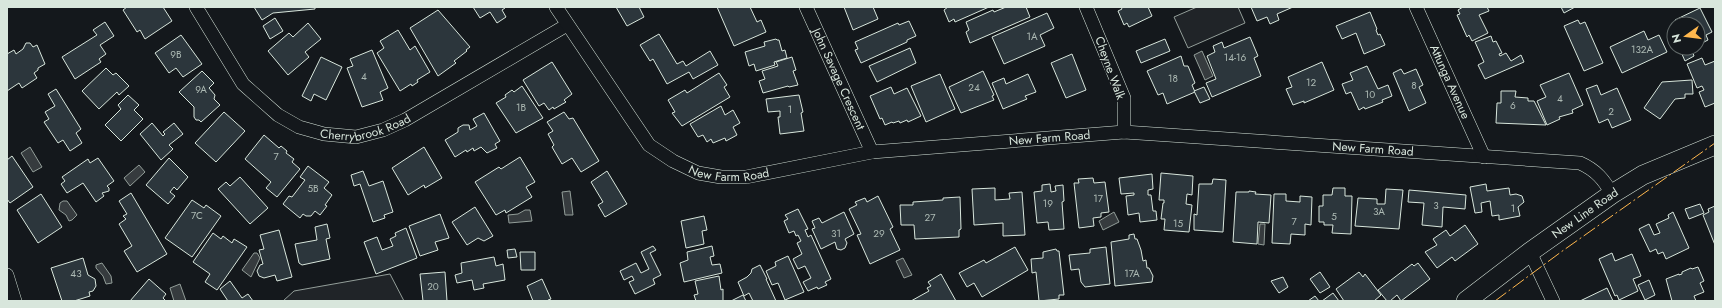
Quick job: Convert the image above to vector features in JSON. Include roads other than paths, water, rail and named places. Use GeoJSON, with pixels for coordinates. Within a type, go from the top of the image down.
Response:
{"type":"FeatureCollection","features":[{"type":"Feature","properties":{"kind":"main road","name":"New Line Road"},"geometry":{"type":"LineString","coordinates":[[1466,301],[1530,252],[1612,194],[1643,175],[1715,145]]}},
{"type":"Feature","properties":{"kind":"street","name":"Cherrybrook Road"},"geometry":{"type":"LineString","coordinates":[[196,7],[243,84],[278,115],[299,126],[324,134],[356,136],[383,130],[405,120],[567,25]]}},
{"type":"Feature","properties":{"kind":"street","name":"New Farm Road"},"geometry":{"type":"LineString","coordinates":[[556,7],[649,145],[673,161],[698,173],[721,177],[746,177],[872,152],[1124,132],[1580,163],[1590,167],[1604,181],[1612,194]]}},
{"type":"Feature","properties":{"kind":"street","name":"John Savage Crescent"},"geometry":{"type":"LineString","coordinates":[[806,7],[872,152]]}},
{"type":"Feature","properties":{"kind":"street","name":"Cheyne Walk"},"geometry":{"type":"LineString","coordinates":[[1086,7],[1089,9],[1124,98],[1124,132]]}},
{"type":"Feature","properties":{"kind":"street","name":"Attunga Avenue"},"geometry":{"type":"LineString","coordinates":[[1416,7],[1484,157]]}},
{"type":"Feature","properties":{"kind":"street"},"geometry":{"type":"LineString","coordinates":[[1530,252],[1553,301]]}},
{"type":"Feature","properties":{"kind":"street"},"geometry":{"type":"LineString","coordinates":[[7,275],[15,301]]}}]}
